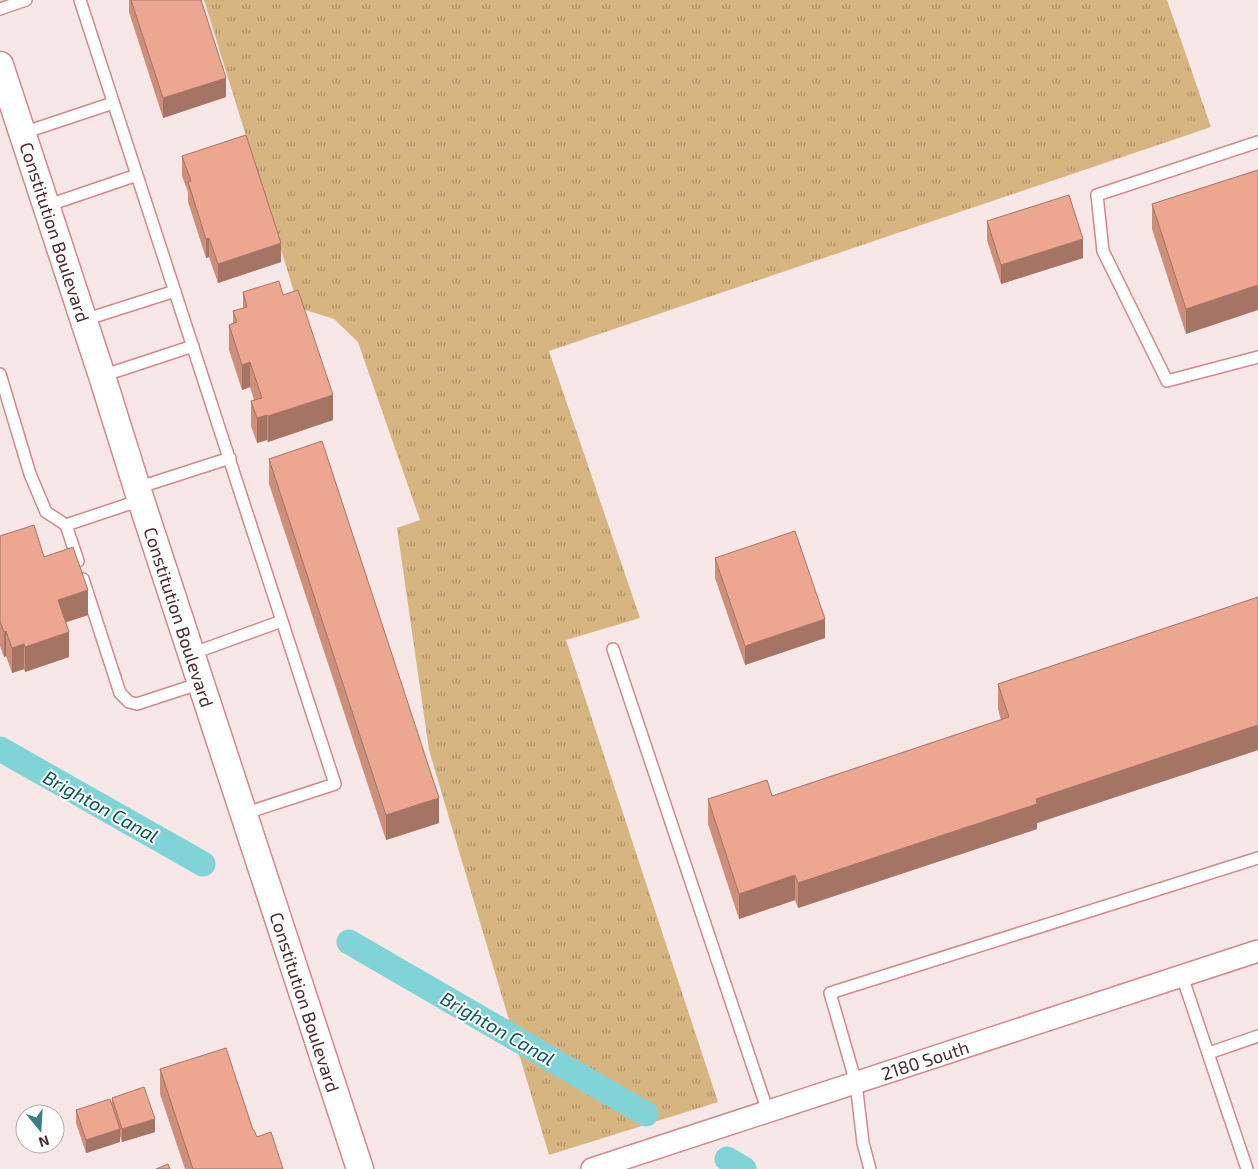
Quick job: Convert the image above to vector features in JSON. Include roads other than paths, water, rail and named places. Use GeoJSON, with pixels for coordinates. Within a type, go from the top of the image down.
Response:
{"type":"FeatureCollection","features":[{"type":"Feature","properties":{"kind":"street","name":"Constitution Boulevard"},"geometry":{"type":"LineString","coordinates":[[0,65],[360,1169]]}},
{"type":"Feature","properties":{"kind":"street","name":"2180 South"},"geometry":{"type":"LineString","coordinates":[[592,1169],[1258,951]]}},
{"type":"Feature","properties":{"kind":"lane"},"geometry":{"type":"LineString","coordinates":[[0,9],[26,0]]}},
{"type":"Feature","properties":{"kind":"lane"},"geometry":{"type":"LineString","coordinates":[[80,0],[336,784],[243,814]]}},
{"type":"Feature","properties":{"kind":"lane"},"geometry":{"type":"LineString","coordinates":[[22,133],[113,103]]}},
{"type":"Feature","properties":{"kind":"lane"},"geometry":{"type":"LineString","coordinates":[[1258,142],[1097,195],[1103,251],[1167,381],[1258,357]]}},
{"type":"Feature","properties":{"kind":"lane"},"geometry":{"type":"LineString","coordinates":[[46,206],[137,175]]}},
{"type":"Feature","properties":{"kind":"lane"},"geometry":{"type":"LineString","coordinates":[[84,320],[174,291]]}},
{"type":"Feature","properties":{"kind":"lane"},"geometry":{"type":"LineString","coordinates":[[102,376],[192,346]]}},
{"type":"Feature","properties":{"kind":"lane"},"geometry":{"type":"LineString","coordinates":[[0,374],[30,474],[46,512],[66,524],[120,693],[129,702],[137,704],[201,683]]}},
{"type":"Feature","properties":{"kind":"lane"},"geometry":{"type":"LineString","coordinates":[[66,524],[230,458]]}},
{"type":"Feature","properties":{"kind":"lane"},"geometry":{"type":"LineString","coordinates":[[191,654],[282,621]]}},
{"type":"Feature","properties":{"kind":"lane"},"geometry":{"type":"LineString","coordinates":[[613,649],[768,1112]]}},
{"type":"Feature","properties":{"kind":"lane"},"geometry":{"type":"LineString","coordinates":[[870,1169],[863,1143],[856,1083],[830,993],[1258,858]]}},
{"type":"Feature","properties":{"kind":"lane"},"geometry":{"type":"LineString","coordinates":[[1182,976],[1247,1169]]}},
{"type":"Feature","properties":{"kind":"lane"},"geometry":{"type":"LineString","coordinates":[[1209,1053],[1258,1036]]}},
{"type":"Feature","properties":{"kind":"waterway","name":"Brighton Canal"},"geometry":{"type":"LineString","coordinates":[[0,749],[203,864]]}},
{"type":"Feature","properties":{"kind":"waterway","name":"Brighton Canal"},"geometry":{"type":"LineString","coordinates":[[349,942],[646,1114]]}},
{"type":"Feature","properties":{"kind":"waterway","name":"Brighton Canal"},"geometry":{"type":"LineString","coordinates":[[727,1159],[744,1169]]}}]}
